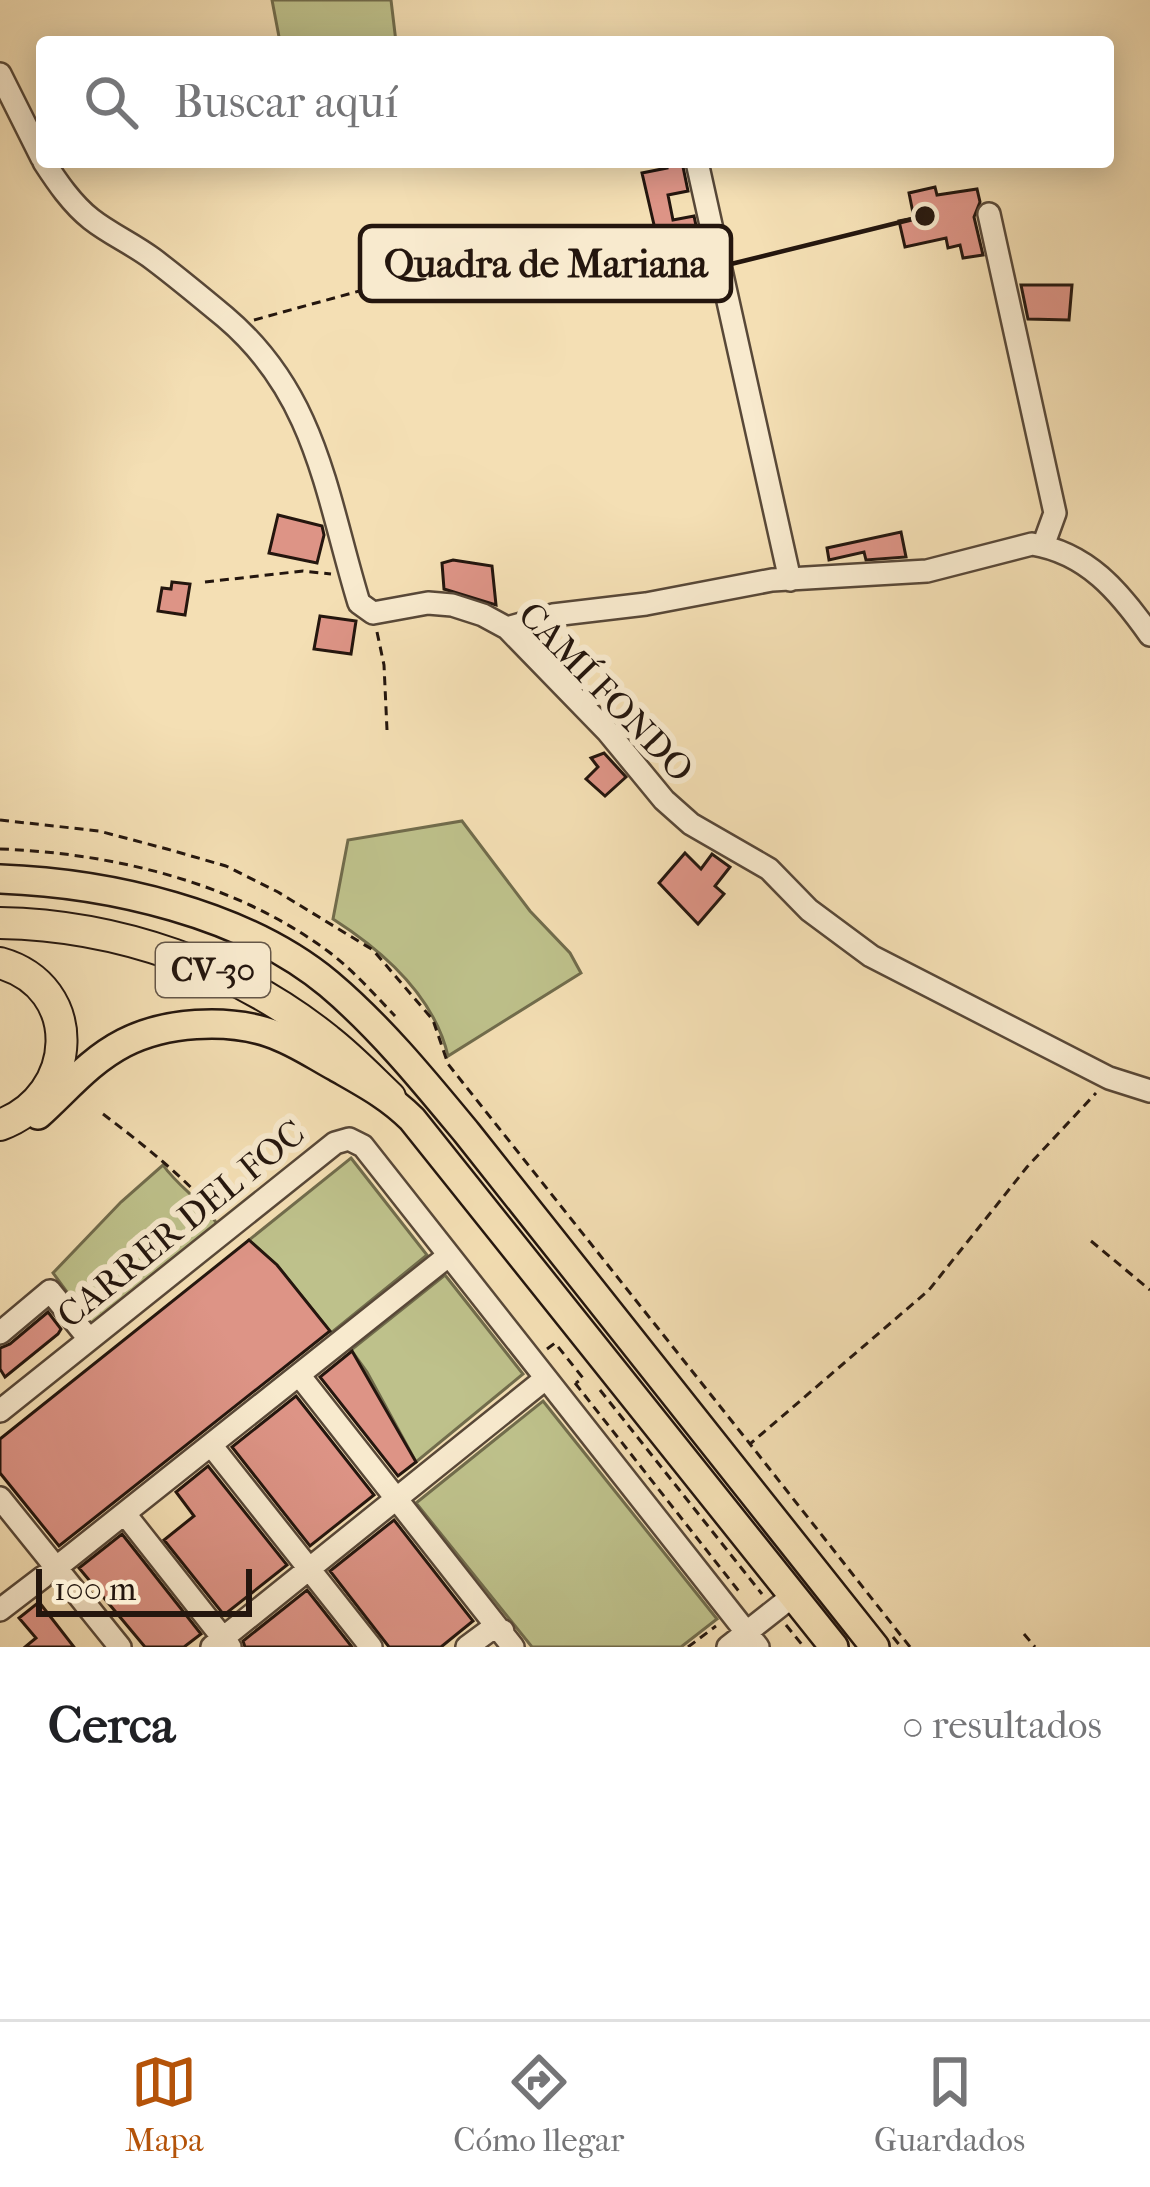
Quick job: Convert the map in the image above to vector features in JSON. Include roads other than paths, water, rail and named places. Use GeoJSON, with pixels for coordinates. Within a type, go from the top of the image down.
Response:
{"type":"FeatureCollection","features":[{"type":"Feature","properties":{"kind":"highway","name":"CV-30"},"geometry":{"type":"LineString","coordinates":[[0,923],[124,938],[223,975],[327,1039],[390,1097]]}},
{"type":"Feature","properties":{"kind":"highway"},"geometry":{"type":"LineString","coordinates":[[0,963],[27,974],[49,994],[62,1049],[49,1089],[30,1109],[0,1125]]}},
{"type":"Feature","properties":{"kind":"main road"},"geometry":{"type":"LineString","coordinates":[[0,879],[123,893],[202,916],[299,963],[327,983],[407,1062],[466,1133],[875,1647]]}},
{"type":"Feature","properties":{"kind":"main road"},"geometry":{"type":"LineString","coordinates":[[0,1135],[42,1113],[79,1074],[124,1042],[194,1026],[266,1031],[390,1097],[780,1597],[834,1647]]}},
{"type":"Feature","properties":{"kind":"street"},"geometry":{"type":"LineString","coordinates":[[0,74],[36,146]]}},
{"type":"Feature","properties":{"kind":"street","name":"CAMÍ FONDO"},"geometry":{"type":"LineString","coordinates":[[49,168],[92,220],[151,257],[235,326],[265,358],[300,410],[331,496],[359,603],[373,613],[428,603],[452,605],[507,628],[608,732],[664,800],[691,824],[770,869],[809,910],[871,956],[1109,1078],[1150,1091]]}},
{"type":"Feature","properties":{"kind":"street"},"geometry":{"type":"LineString","coordinates":[[698,168],[790,580]]}},
{"type":"Feature","properties":{"kind":"street"},"geometry":{"type":"LineString","coordinates":[[989,214],[1055,513],[1043,546]]}},
{"type":"Feature","properties":{"kind":"street"},"geometry":{"type":"LineString","coordinates":[[507,628],[553,615],[790,580],[928,571],[1031,544],[1105,576],[1150,634]]}},
{"type":"Feature","properties":{"kind":"street","name":"CARRER DEL FOC"},"geometry":{"type":"LineString","coordinates":[[0,1411],[335,1142],[349,1139],[363,1146],[448,1256]]}},
{"type":"Feature","properties":{"kind":"street"},"geometry":{"type":"LineString","coordinates":[[0,1610],[448,1256],[753,1640]]}},
{"type":"Feature","properties":{"kind":"street"},"geometry":{"type":"LineString","coordinates":[[0,1333],[50,1292],[89,1339]]}},
{"type":"Feature","properties":{"kind":"street"},"geometry":{"type":"LineString","coordinates":[[299,1375],[397,1499],[492,1642]]}},
{"type":"Feature","properties":{"kind":"street"},"geometry":{"type":"LineString","coordinates":[[125,1514],[222,1644],[545,1379]]}},
{"type":"Feature","properties":{"kind":"street"},"geometry":{"type":"LineString","coordinates":[[211,1445],[371,1647]]}},
{"type":"Feature","properties":{"kind":"street"},"geometry":{"type":"LineString","coordinates":[[0,1498],[50,1572],[120,1647]]}},
{"type":"Feature","properties":{"kind":"street"},"geometry":{"type":"LineString","coordinates":[[728,1647],[753,1640],[780,1597]]}},
{"type":"Feature","properties":{"kind":"place","name":"Quadra de Mariana"},"geometry":{"type":"Point","coordinates":[925,216]}}]}
